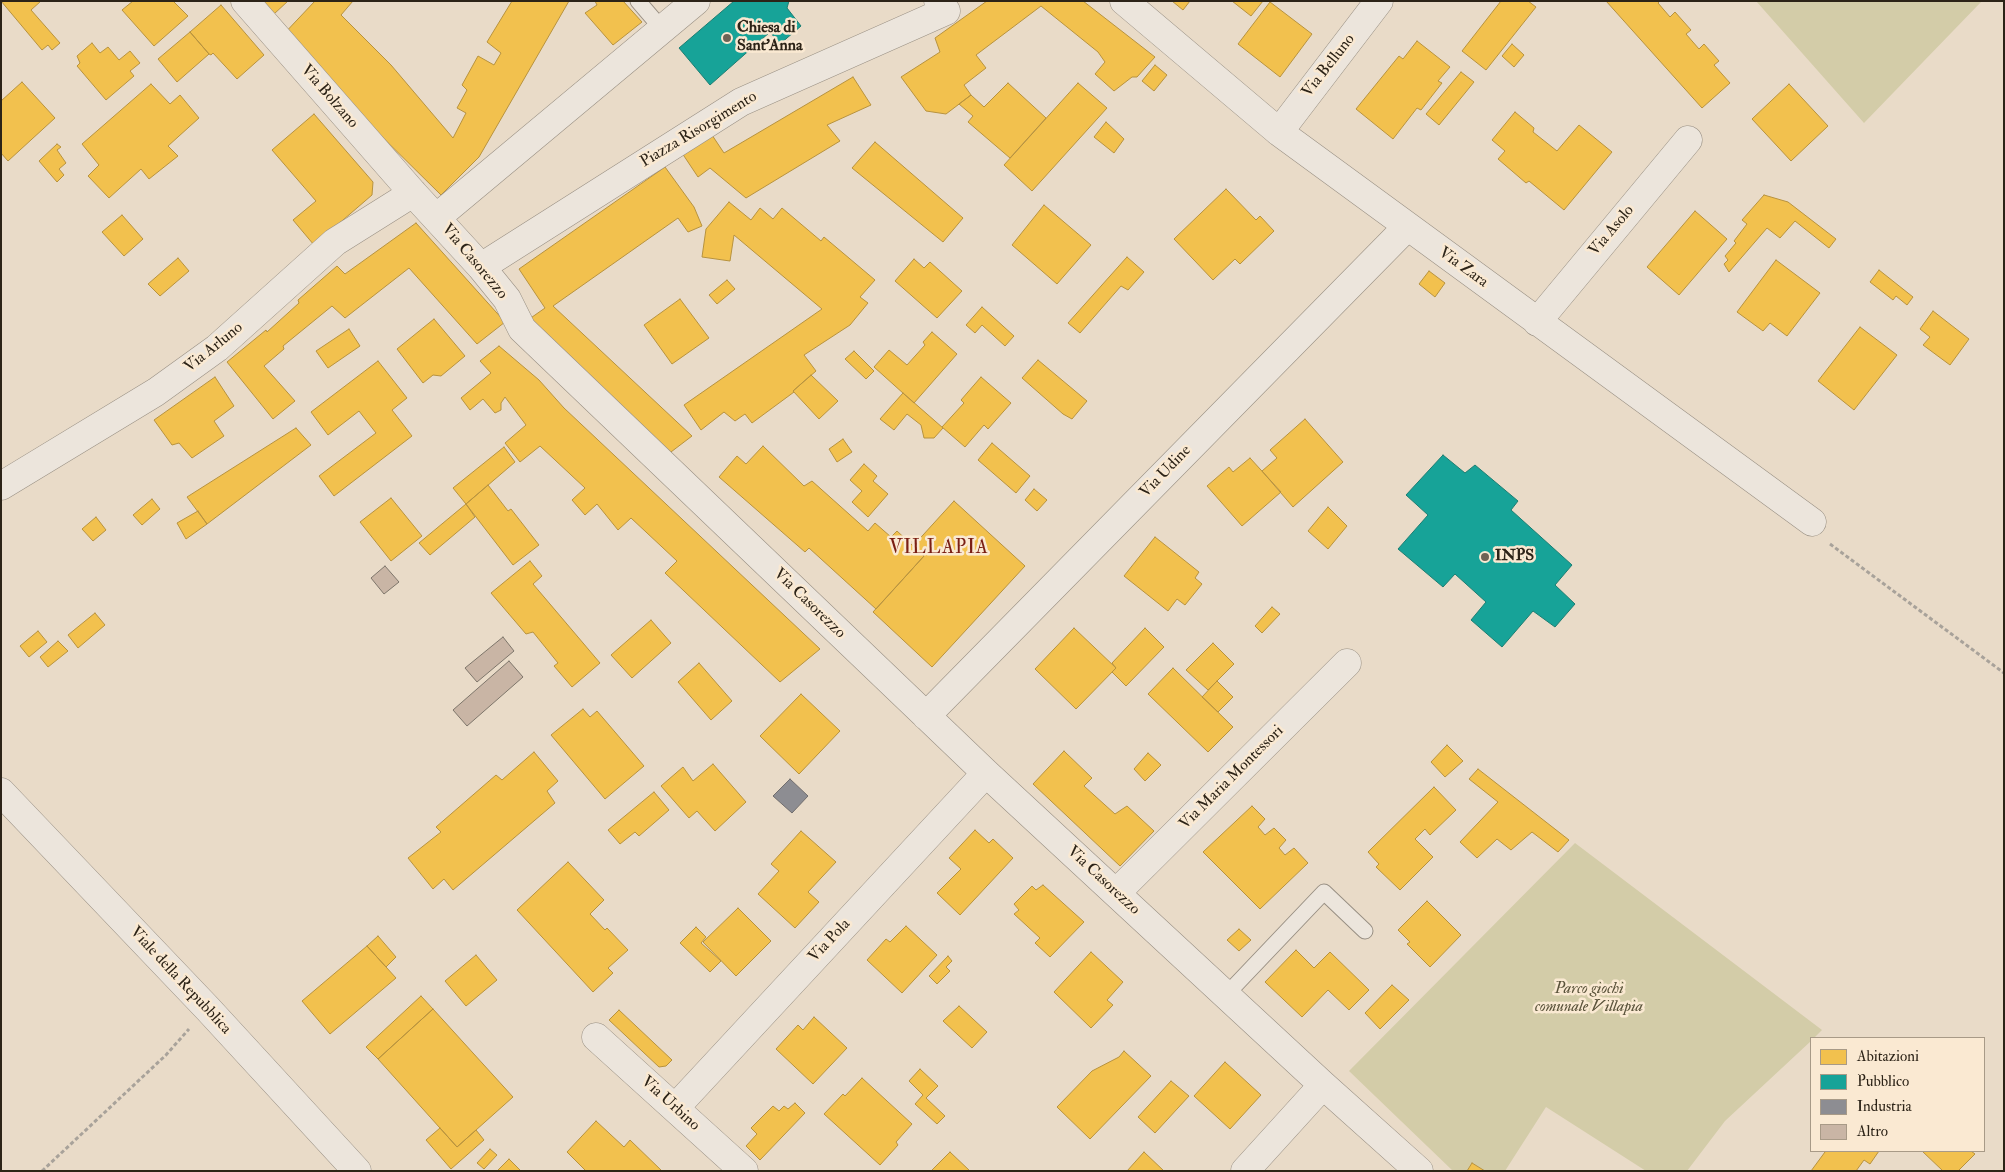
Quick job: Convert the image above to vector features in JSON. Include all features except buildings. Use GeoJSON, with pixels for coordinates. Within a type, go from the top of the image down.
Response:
{"type":"FeatureCollection","features":[{"type":"Feature","properties":{"kind":"street","name":"Via Bolzano"},"geometry":{"type":"LineString","coordinates":[[245,1],[413,193]]}},
{"type":"Feature","properties":{"kind":"street"},"geometry":{"type":"LineString","coordinates":[[436,218],[696,1]]}},
{"type":"Feature","properties":{"kind":"street","name":"Via Zara"},"geometry":{"type":"LineString","coordinates":[[1124,1],[1279,132],[1812,522]]}},
{"type":"Feature","properties":{"kind":"street","name":"Via Belluno"},"geometry":{"type":"LineString","coordinates":[[1279,132],[1379,1]]}},
{"type":"Feature","properties":{"kind":"street","name":"Piazza Risorgimento"},"geometry":{"type":"LineString","coordinates":[[481,267],[741,102],[950,5]]}},
{"type":"Feature","properties":{"kind":"street","name":"Via Asolo"},"geometry":{"type":"LineString","coordinates":[[1537,322],[1688,140]]}},
{"type":"Feature","properties":{"kind":"street","name":"Via Casorezzo"},"geometry":{"type":"LineString","coordinates":[[413,193],[481,267],[507,299],[522,330],[986,773],[1323,1085],[1419,1171]]}},
{"type":"Feature","properties":{"kind":"street","name":"Via Arluno"},"geometry":{"type":"LineString","coordinates":[[1,486],[156,392],[216,348],[335,242],[413,193]]}},
{"type":"Feature","properties":{"kind":"street","name":"Via Udine"},"geometry":{"type":"LineString","coordinates":[[926,716],[1407,227]]}},
{"type":"Feature","properties":{"kind":"street","name":"Via Maria Montessori"},"geometry":{"type":"LineString","coordinates":[[1116,893],[1347,664]]}},
{"type":"Feature","properties":{"kind":"street","name":"Via Pola"},"geometry":{"type":"LineString","coordinates":[[675,1108],[986,773]]}},
{"type":"Feature","properties":{"kind":"street","name":"Viale della Repubblica"},"geometry":{"type":"LineString","coordinates":[[1,792],[208,1009],[358,1171]]}},
{"type":"Feature","properties":{"kind":"street","name":"Via Urbino"},"geometry":{"type":"LineString","coordinates":[[596,1036],[744,1171]]}},
{"type":"Feature","properties":{"kind":"street"},"geometry":{"type":"LineString","coordinates":[[1245,1171],[1323,1085]]}},
{"type":"Feature","properties":{"kind":"lane"},"geometry":{"type":"LineString","coordinates":[[638,1],[662,30]]}},
{"type":"Feature","properties":{"kind":"lane"},"geometry":{"type":"LineString","coordinates":[[1226,995],[1324,892],[1365,931]]}},
{"type":"Feature","properties":{"kind":"path"},"geometry":{"type":"LineString","coordinates":[[1812,522],[1824,539],[2004,673]]}},
{"type":"Feature","properties":{"kind":"path"},"geometry":{"type":"LineString","coordinates":[[42,1171],[166,1055],[208,1009]]}},
{"type":"Feature","properties":{"kind":"green space"},"geometry":{"type":"Polygon","coordinates":[[[1756,1],[1982,1],[1864,123],[1756,1]]]}},
{"type":"Feature","properties":{"kind":"green space","name":"Parco giochi comunale Villapia"},"geometry":{"type":"Polygon","coordinates":[[[1575,843],[1822,1030],[1815,1037],[1810,1037],[1810,1042],[1725,1121],[1687,1171],[1646,1171],[1546,1107],[1505,1171],[1485,1171],[1472,1163],[1467,1171],[1453,1171],[1349,1071],[1575,843]]]}},
{"type":"Feature","properties":{"kind":"place","name":"Chiesa di Sant'Anna"},"geometry":{"type":"Point","coordinates":[727,38]}},
{"type":"Feature","properties":{"kind":"place","name":"INPS"},"geometry":{"type":"Point","coordinates":[1485,557]}},
{"type":"Feature","properties":{"kind":"district","name":"VILLAPIA"},"geometry":{"type":"Point","coordinates":[939,549]}}]}
